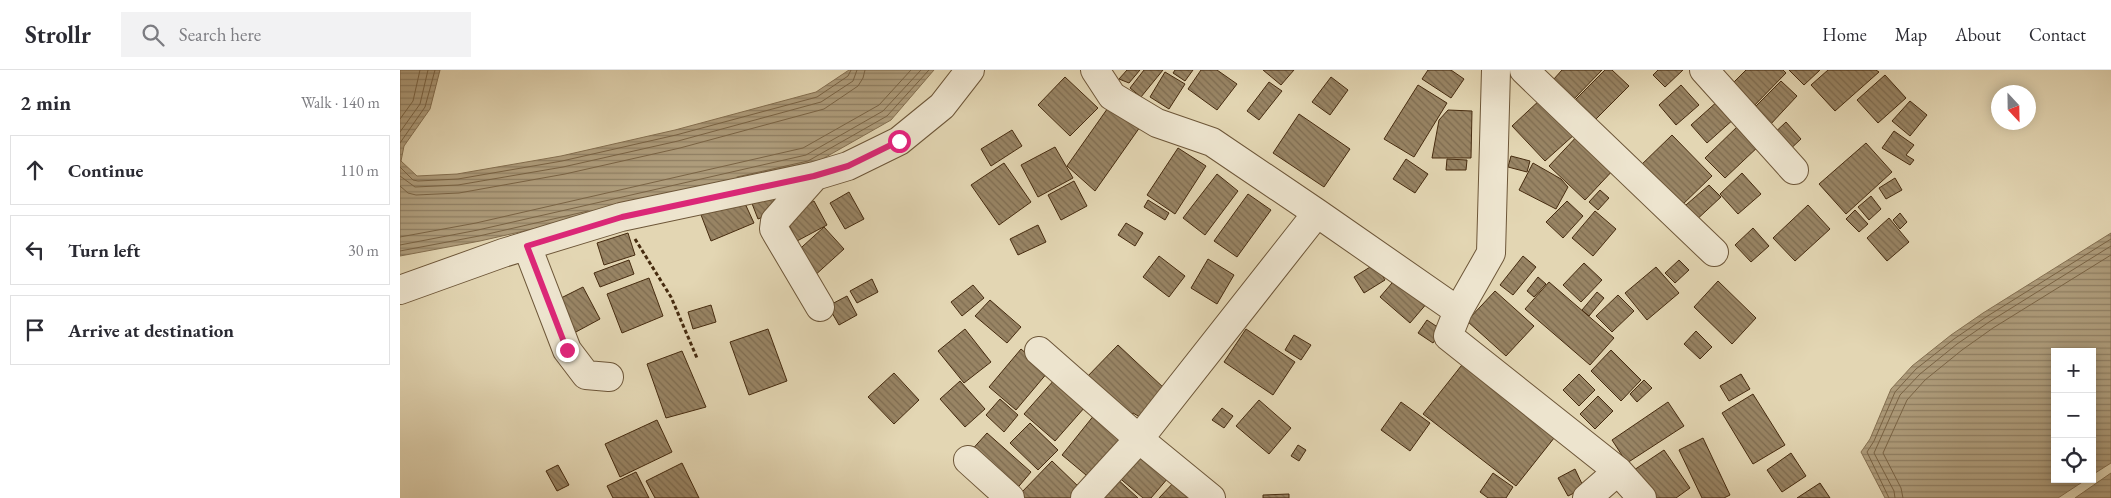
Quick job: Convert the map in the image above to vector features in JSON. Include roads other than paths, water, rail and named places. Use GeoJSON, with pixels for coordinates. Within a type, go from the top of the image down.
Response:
{"type":"FeatureCollection","features":[{"type":"Feature","properties":{"kind":"street"},"geometry":{"type":"LineString","coordinates":[[400,290],[527,246],[622,217],[814,176],[848,166],[899,141],[942,106],[970,70]]}},
{"type":"Feature","properties":{"kind":"street"},"geometry":{"type":"LineString","coordinates":[[1094,70],[1112,96],[1157,123],[1212,142],[1458,311]]}},
{"type":"Feature","properties":{"kind":"street"},"geometry":{"type":"LineString","coordinates":[[1496,70],[1490,253],[1458,311],[1448,336],[1618,471],[1642,498]]}},
{"type":"Feature","properties":{"kind":"street"},"geometry":{"type":"LineString","coordinates":[[1524,70],[1714,252]]}},
{"type":"Feature","properties":{"kind":"street"},"geometry":{"type":"LineString","coordinates":[[1704,70],[1794,170]]}},
{"type":"Feature","properties":{"kind":"street"},"geometry":{"type":"LineString","coordinates":[[814,176],[775,221],[774,228],[820,307]]}},
{"type":"Feature","properties":{"kind":"street"},"geometry":{"type":"LineString","coordinates":[[1085,498],[1139,439],[1317,213]]}},
{"type":"Feature","properties":{"kind":"street"},"geometry":{"type":"LineString","coordinates":[[527,246],[567,350],[586,375],[609,377]]}},
{"type":"Feature","properties":{"kind":"street"},"geometry":{"type":"LineString","coordinates":[[1039,351],[1139,439],[1212,498]]}},
{"type":"Feature","properties":{"kind":"street"},"geometry":{"type":"LineString","coordinates":[[968,460],[1010,498]]}},
{"type":"Feature","properties":{"kind":"street"},"geometry":{"type":"LineString","coordinates":[[1587,498],[1618,471]]}},
{"type":"Feature","properties":{"kind":"water"},"geometry":{"type":"Polygon","coordinates":[[[400,70],[440,70],[430,109],[404,146],[401,161],[417,176],[457,174],[561,156],[675,130],[816,92],[849,70],[934,70],[891,120],[810,166],[480,241],[400,256],[400,70]]]}},
{"type":"Feature","properties":{"kind":"water"},"geometry":{"type":"Polygon","coordinates":[[[2111,233],[2111,463],[2096,472],[2096,348],[2051,348],[2051,483],[2081,483],[2058,498],[1885,498],[1861,452],[1870,439],[1891,389],[1912,366],[1951,335],[2111,233]]]}},
{"type":"Feature","properties":{"kind":"water"},"geometry":{"type":"Polygon","coordinates":[[[2111,473],[2111,498],[2075,498],[2111,473]]]}}]}
